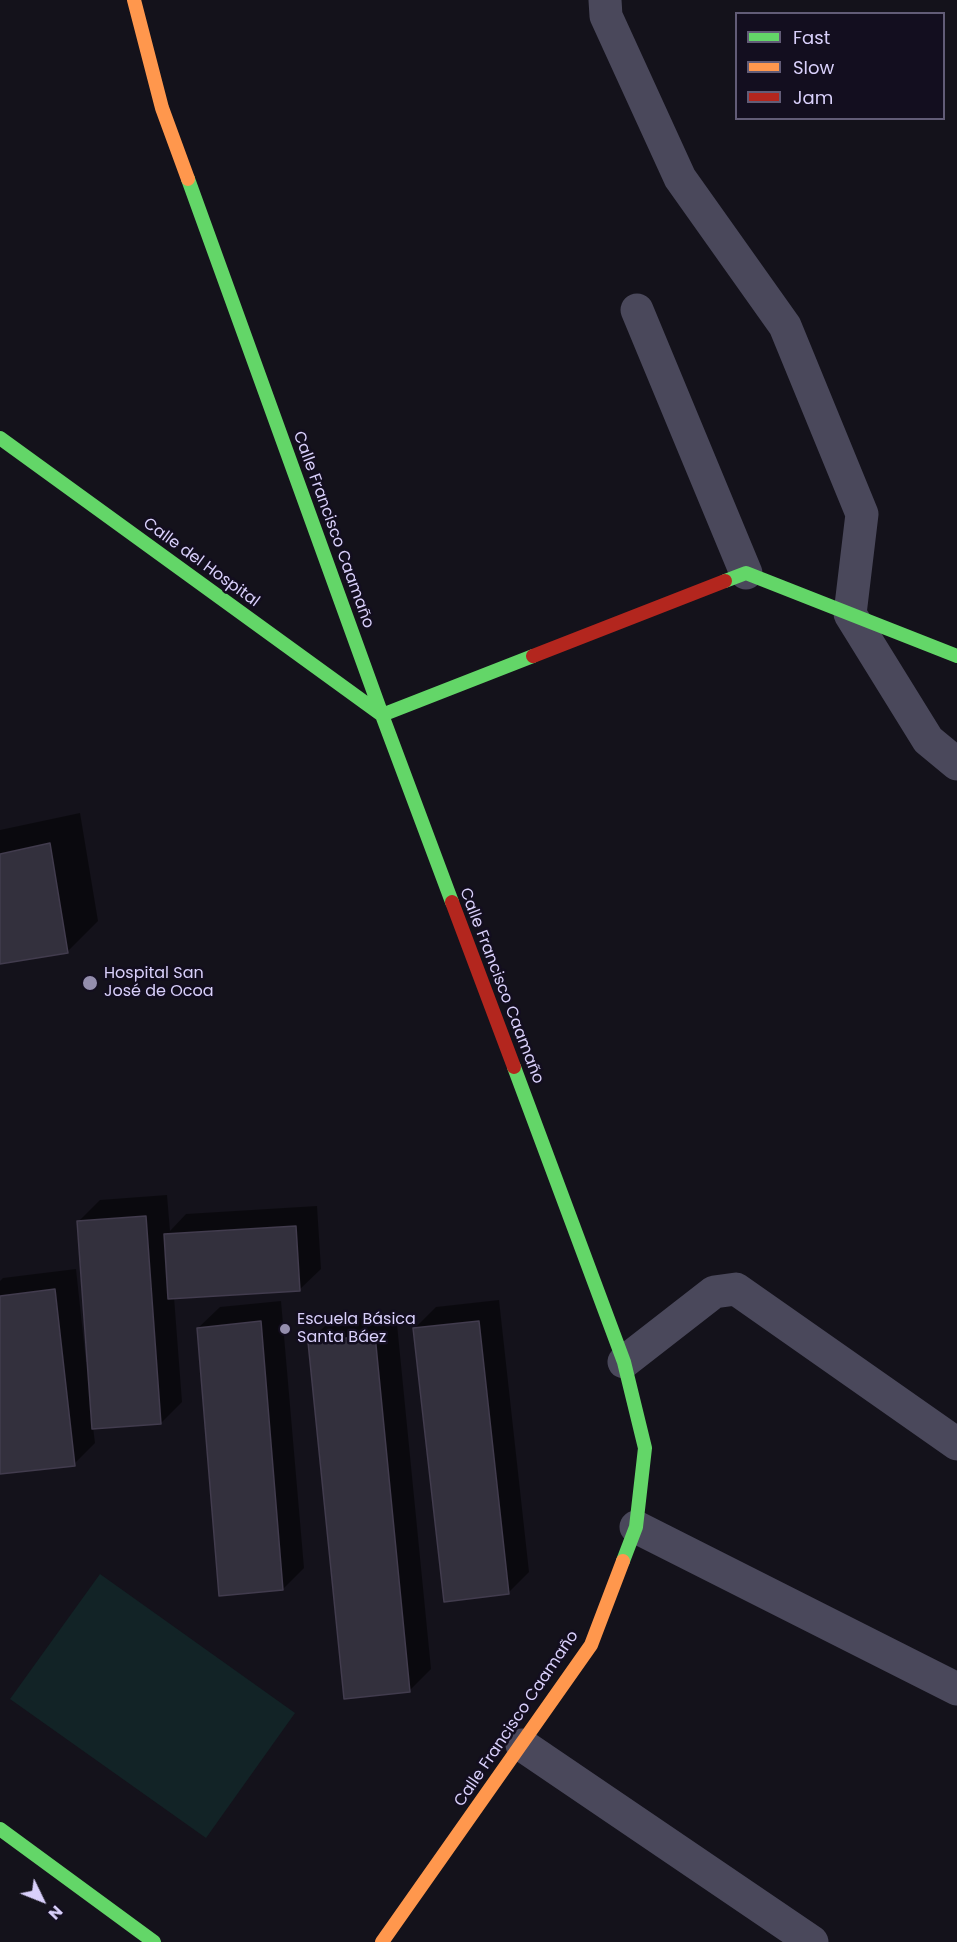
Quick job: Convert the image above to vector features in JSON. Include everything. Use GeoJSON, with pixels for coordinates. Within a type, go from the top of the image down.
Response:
{"type":"FeatureCollection","features":[{"type":"Feature","properties":{"kind":"main road","name":"Calle Francisco Caamaño"},"geometry":{"type":"LineString","coordinates":[[134,0],[162,108],[382,715],[624,1362],[645,1448],[636,1527],[591,1645],[382,1942]]}},
{"type":"Feature","properties":{"kind":"main road","name":"Calle del Hospital"},"geometry":{"type":"LineString","coordinates":[[0,438],[382,715]]}},
{"type":"Feature","properties":{"kind":"main road"},"geometry":{"type":"LineString","coordinates":[[382,715],[746,573],[957,656]]}},
{"type":"Feature","properties":{"kind":"main road"},"geometry":{"type":"LineString","coordinates":[[0,1829],[154,1942]]}},
{"type":"Feature","properties":{"kind":"street"},"geometry":{"type":"LineString","coordinates":[[605,0],[606,16],[680,178],[785,326],[862,514],[850,614],[928,740],[957,764]]}},
{"type":"Feature","properties":{"kind":"street"},"geometry":{"type":"LineString","coordinates":[[637,309],[746,573]]}},
{"type":"Feature","properties":{"kind":"street"},"geometry":{"type":"LineString","coordinates":[[624,1362],[714,1292],[736,1289],[957,1444]]}},
{"type":"Feature","properties":{"kind":"street"},"geometry":{"type":"LineString","coordinates":[[636,1527],[957,1689]]}},
{"type":"Feature","properties":{"kind":"street"},"geometry":{"type":"LineString","coordinates":[[522,1745],[812,1942]]}},
{"type":"Feature","properties":{"kind":"shaded area"},"geometry":{"type":"Polygon","coordinates":[[[100,1574],[295,1713],[206,1838],[10,1699],[100,1574]]]}},
{"type":"Feature","properties":{"kind":"building"},"geometry":{"type":"Polygon","coordinates":[[[50,843],[68,953],[0,964],[0,854],[50,843]]]}},
{"type":"Feature","properties":{"kind":"building"},"geometry":{"type":"Polygon","coordinates":[[[146,1216],[161,1424],[92,1429],[77,1221],[146,1216]]]}},
{"type":"Feature","properties":{"kind":"building"},"geometry":{"type":"Polygon","coordinates":[[[296,1226],[300,1291],[168,1299],[164,1234],[296,1226]]]}},
{"type":"Feature","properties":{"kind":"building"},"geometry":{"type":"Polygon","coordinates":[[[55,1289],[75,1466],[0,1474],[0,1296],[55,1289]]]}},
{"type":"Feature","properties":{"kind":"building"},"geometry":{"type":"Polygon","coordinates":[[[261,1321],[283,1590],[219,1596],[197,1328],[261,1321]]]}},
{"type":"Feature","properties":{"kind":"building"},"geometry":{"type":"Polygon","coordinates":[[[479,1321],[509,1594],[444,1602],[413,1328],[479,1321]]]}},
{"type":"Feature","properties":{"kind":"building"},"geometry":{"type":"Polygon","coordinates":[[[375,1335],[410,1692],[344,1699],[308,1342],[375,1335]]]}},
{"type":"Feature","properties":{"kind":"traffic: fast"},"geometry":{"type":"LineString","coordinates":[[188,179],[452,902]]}},
{"type":"Feature","properties":{"kind":"traffic: fast"},"geometry":{"type":"LineString","coordinates":[[0,438],[382,715],[533,656]]}},
{"type":"Feature","properties":{"kind":"traffic: fast"},"geometry":{"type":"LineString","coordinates":[[725,581],[746,573],[957,656]]}},
{"type":"Feature","properties":{"kind":"traffic: fast"},"geometry":{"type":"LineString","coordinates":[[514,1067],[624,1362],[645,1448],[636,1527],[623,1561]]}},
{"type":"Feature","properties":{"kind":"traffic: fast"},"geometry":{"type":"LineString","coordinates":[[0,1829],[154,1942]]}},
{"type":"Feature","properties":{"kind":"traffic: slow"},"geometry":{"type":"LineString","coordinates":[[134,0],[162,108],[188,179]]}},
{"type":"Feature","properties":{"kind":"traffic: slow"},"geometry":{"type":"LineString","coordinates":[[382,1942],[591,1645],[623,1561]]}},
{"type":"Feature","properties":{"kind":"traffic: jam"},"geometry":{"type":"LineString","coordinates":[[533,656],[725,581]]}},
{"type":"Feature","properties":{"kind":"traffic: jam"},"geometry":{"type":"LineString","coordinates":[[452,902],[514,1067]]}},
{"type":"Feature","properties":{"kind":"place","name":"Hospital San José de Ocoa"},"geometry":{"type":"Point","coordinates":[90,983]}},
{"type":"Feature","properties":{"kind":"place","name":"Escuela Básica Santa Báez"},"geometry":{"type":"Point","coordinates":[285,1329]}}]}
